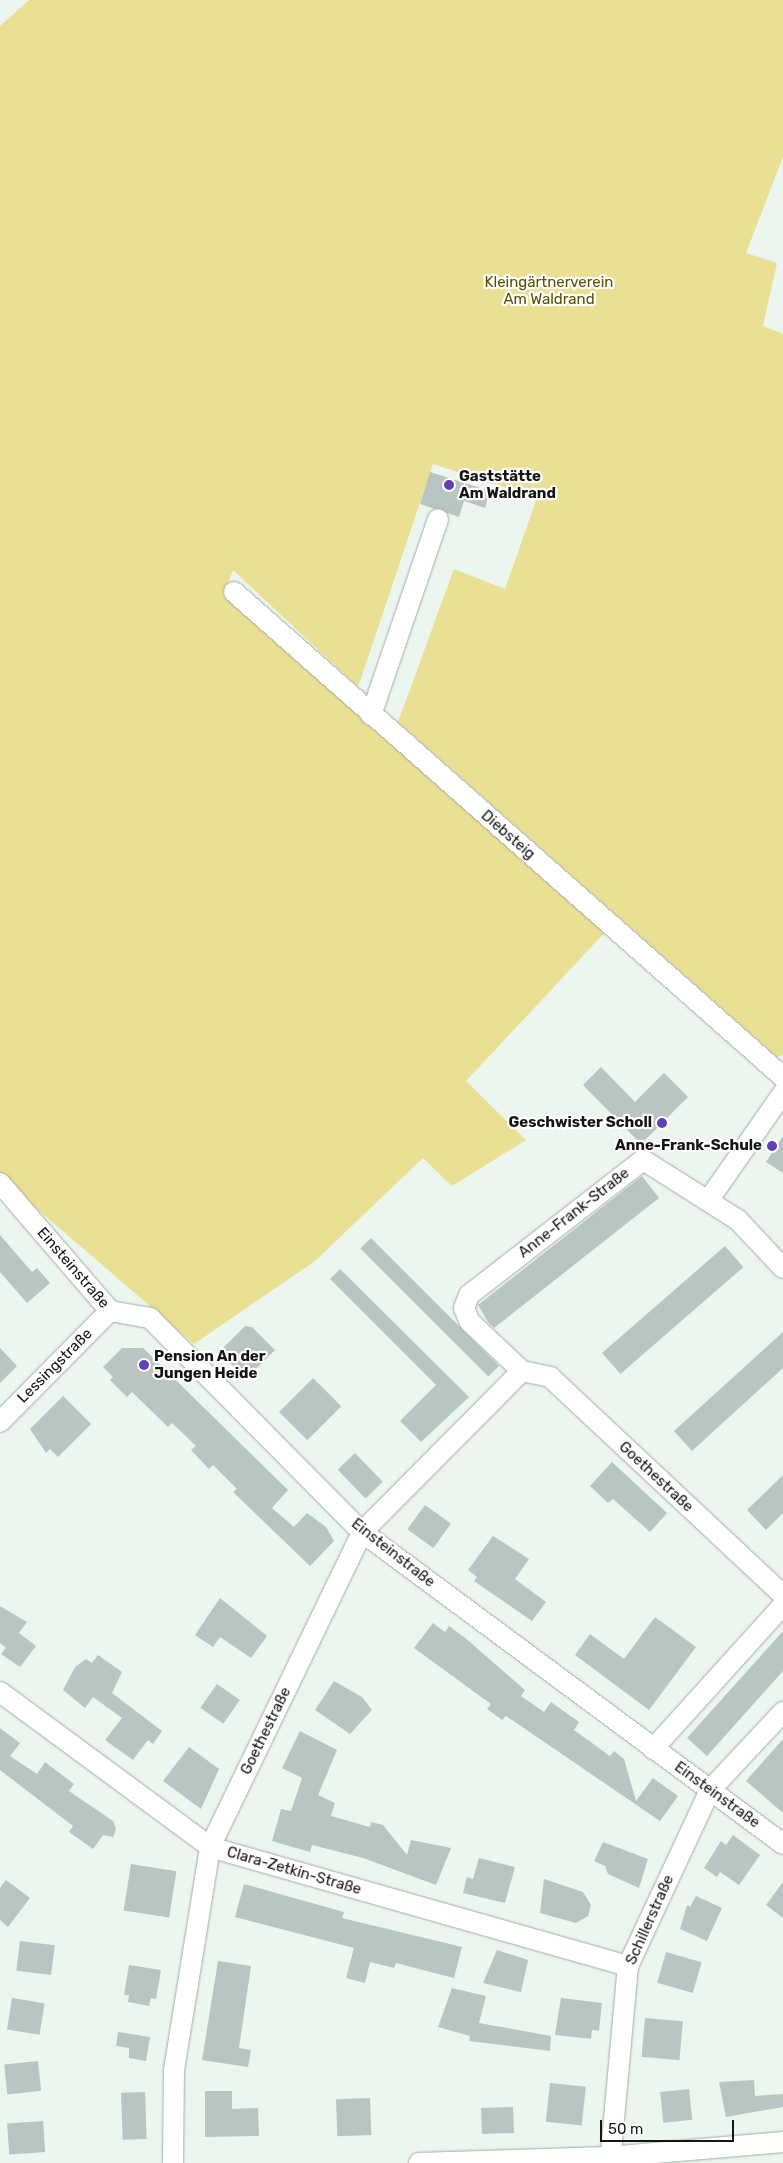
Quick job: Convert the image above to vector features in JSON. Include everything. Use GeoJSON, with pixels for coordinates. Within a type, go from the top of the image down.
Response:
{"type":"FeatureCollection","features":[{"type":"Feature","properties":{"kind":"street"},"geometry":{"type":"LineString","coordinates":[[371,715],[438,520]]}},
{"type":"Feature","properties":{"kind":"street","name":"Diebsteig"},"geometry":{"type":"LineString","coordinates":[[234,592],[783,1077]]}},
{"type":"Feature","properties":{"kind":"street"},"geometry":{"type":"LineString","coordinates":[[710,1198],[783,1092]]}},
{"type":"Feature","properties":{"kind":"street","name":"Anne-Frank-Straße"},"geometry":{"type":"LineString","coordinates":[[469,1295],[643,1160],[710,1198],[738,1220],[783,1268]]}},
{"type":"Feature","properties":{"kind":"street","name":"Einsteinstraße"},"geometry":{"type":"LineString","coordinates":[[0,1183],[110,1311],[150,1318],[362,1532],[783,1844]]}},
{"type":"Feature","properties":{"kind":"street","name":"Goethestraße"},"geometry":{"type":"LineString","coordinates":[[469,1295],[464,1308],[470,1322],[522,1371],[550,1378],[783,1595]]}},
{"type":"Feature","properties":{"kind":"street","name":"Lessingstraße"},"geometry":{"type":"LineString","coordinates":[[0,1422],[110,1311]]}},
{"type":"Feature","properties":{"kind":"street","name":"Goethestraße"},"geometry":{"type":"LineString","coordinates":[[173,2163],[174,2070],[210,1847],[362,1532],[522,1371]]}},
{"type":"Feature","properties":{"kind":"street"},"geometry":{"type":"LineString","coordinates":[[653,1749],[783,1604]]}},
{"type":"Feature","properties":{"kind":"street","name":"Clara-Zetkin-Straße"},"geometry":{"type":"LineString","coordinates":[[0,1692],[210,1847],[628,1966]]}},
{"type":"Feature","properties":{"kind":"street","name":"Schillerstraße"},"geometry":{"type":"LineString","coordinates":[[609,2160],[628,1966],[710,1790],[783,1712]]}},
{"type":"Feature","properties":{"kind":"street"},"geometry":{"type":"LineString","coordinates":[[419,2163],[609,2160],[783,2142]]}},
{"type":"Feature","properties":{"kind":"green space","name":"Kleingärtnerverein Am Waldrand"},"geometry":{"type":"Polygon","coordinates":[[[29,0],[783,0],[783,157],[746,253],[777,263],[763,326],[783,334],[783,1055],[777,1057],[398,722],[454,569],[505,589],[537,498],[433,464],[358,687],[233,570],[225,591],[608,929],[466,1081],[526,1140],[452,1186],[423,1158],[315,1261],[194,1344],[0,1177],[0,26],[29,0]]]}},
{"type":"Feature","properties":{"kind":"building","name":"Gaststätte Am Waldrand"},"geometry":{"type":"Polygon","coordinates":[[[430,472],[490,491],[485,508],[464,501],[459,517],[420,504],[430,472]]]}},
{"type":"Feature","properties":{"kind":"building"},"geometry":{"type":"Polygon","coordinates":[[[601,1067],[635,1102],[664,1073],[688,1097],[641,1144],[583,1085],[601,1067]]]}},
{"type":"Feature","properties":{"kind":"building"},"geometry":{"type":"Polygon","coordinates":[[[783,1136],[783,1173],[766,1162],[783,1136]]]}},
{"type":"Feature","properties":{"kind":"building"},"geometry":{"type":"Polygon","coordinates":[[[642,1176],[659,1198],[494,1328],[488,1322],[478,1305],[642,1176]]]}},
{"type":"Feature","properties":{"kind":"building"},"geometry":{"type":"Polygon","coordinates":[[[0,1235],[32,1272],[37,1268],[50,1283],[27,1303],[0,1272],[0,1235]]]}},
{"type":"Feature","properties":{"kind":"building"},"geometry":{"type":"Polygon","coordinates":[[[371,1238],[499,1366],[488,1377],[360,1249],[371,1238]]]}},
{"type":"Feature","properties":{"kind":"building"},"geometry":{"type":"Polygon","coordinates":[[[725,1246],[743,1267],[620,1374],[602,1353],[725,1246]]]}},
{"type":"Feature","properties":{"kind":"building"},"geometry":{"type":"Polygon","coordinates":[[[340,1269],[469,1397],[421,1442],[400,1421],[436,1385],[330,1279],[340,1269]]]}},
{"type":"Feature","properties":{"kind":"building"},"geometry":{"type":"Polygon","coordinates":[[[245,1326],[252,1327],[275,1350],[246,1379],[219,1352],[245,1326]]]}},
{"type":"Feature","properties":{"kind":"building"},"geometry":{"type":"Polygon","coordinates":[[[783,1332],[783,1368],[692,1451],[674,1431],[783,1332]]]}},
{"type":"Feature","properties":{"kind":"building"},"geometry":{"type":"Polygon","coordinates":[[[0,1348],[17,1366],[0,1383],[0,1348]]]}},
{"type":"Feature","properties":{"kind":"building"},"geometry":{"type":"Polygon","coordinates":[[[122,1348],[143,1348],[288,1490],[272,1508],[294,1527],[307,1513],[326,1527],[334,1541],[310,1566],[233,1492],[237,1489],[213,1465],[209,1469],[191,1450],[196,1446],[172,1423],[168,1427],[132,1392],[127,1397],[110,1380],[113,1377],[103,1367],[122,1348]]]}},
{"type":"Feature","properties":{"kind":"building"},"geometry":{"type":"Polygon","coordinates":[[[313,1378],[341,1406],[307,1440],[279,1412],[313,1378]]]}},
{"type":"Feature","properties":{"kind":"building"},"geometry":{"type":"Polygon","coordinates":[[[63,1396],[91,1424],[58,1457],[50,1449],[46,1453],[30,1429],[63,1396]]]}},
{"type":"Feature","properties":{"kind":"building"},"geometry":{"type":"Polygon","coordinates":[[[355,1453],[383,1482],[366,1498],[338,1470],[355,1453]]]}},
{"type":"Feature","properties":{"kind":"building"},"geometry":{"type":"Polygon","coordinates":[[[612,1462],[667,1513],[650,1532],[613,1499],[608,1503],[590,1486],[612,1462]]]}},
{"type":"Feature","properties":{"kind":"building"},"geometry":{"type":"Polygon","coordinates":[[[783,1475],[783,1513],[766,1530],[747,1510],[783,1475]]]}},
{"type":"Feature","properties":{"kind":"building"},"geometry":{"type":"Polygon","coordinates":[[[425,1505],[451,1524],[433,1548],[407,1529],[425,1505]]]}},
{"type":"Feature","properties":{"kind":"building"},"geometry":{"type":"Polygon","coordinates":[[[493,1536],[529,1559],[515,1579],[546,1602],[532,1621],[474,1581],[477,1577],[468,1570],[493,1536]]]}},
{"type":"Feature","properties":{"kind":"building"},"geometry":{"type":"Polygon","coordinates":[[[220,1598],[267,1636],[251,1658],[220,1637],[213,1647],[195,1635],[220,1598]]]}},
{"type":"Feature","properties":{"kind":"building"},"geometry":{"type":"Polygon","coordinates":[[[0,1606],[27,1622],[19,1633],[36,1646],[20,1667],[1,1654],[6,1648],[0,1643],[0,1606]]]}},
{"type":"Feature","properties":{"kind":"building"},"geometry":{"type":"Polygon","coordinates":[[[655,1617],[696,1647],[649,1710],[575,1655],[590,1634],[624,1659],[655,1617]]]}},
{"type":"Feature","properties":{"kind":"building"},"geometry":{"type":"Polygon","coordinates":[[[433,1623],[445,1632],[449,1626],[464,1637],[525,1690],[521,1696],[544,1712],[551,1702],[579,1722],[574,1730],[610,1756],[614,1751],[624,1759],[636,1801],[653,1778],[678,1796],[660,1821],[506,1716],[502,1720],[487,1709],[491,1704],[414,1648],[433,1623]]]}},
{"type":"Feature","properties":{"kind":"building"},"geometry":{"type":"Polygon","coordinates":[[[783,1631],[783,1671],[707,1756],[687,1738],[783,1631]]]}},
{"type":"Feature","properties":{"kind":"building"},"geometry":{"type":"Polygon","coordinates":[[[98,1655],[122,1672],[112,1693],[162,1731],[153,1744],[148,1740],[133,1760],[105,1740],[122,1718],[93,1697],[85,1708],[63,1690],[75,1667],[86,1659],[92,1663],[98,1655]]]}},
{"type":"Feature","properties":{"kind":"building"},"geometry":{"type":"Polygon","coordinates":[[[334,1681],[362,1697],[372,1710],[350,1734],[315,1710],[334,1681]]]}},
{"type":"Feature","properties":{"kind":"building"},"geometry":{"type":"Polygon","coordinates":[[[217,1684],[240,1700],[223,1724],[200,1708],[217,1684]]]}},
{"type":"Feature","properties":{"kind":"building"},"geometry":{"type":"Polygon","coordinates":[[[0,1728],[20,1743],[10,1756],[37,1774],[45,1762],[74,1784],[69,1791],[113,1821],[116,1829],[113,1837],[103,1835],[93,1849],[69,1832],[73,1826],[0,1770],[0,1728]]]}},
{"type":"Feature","properties":{"kind":"building"},"geometry":{"type":"Polygon","coordinates":[[[300,1731],[337,1750],[318,1795],[335,1803],[331,1816],[370,1827],[371,1822],[383,1825],[407,1855],[411,1840],[451,1848],[436,1885],[363,1858],[312,1845],[310,1852],[272,1841],[281,1809],[291,1811],[302,1778],[282,1768],[300,1731]]]}},
{"type":"Feature","properties":{"kind":"building"},"geometry":{"type":"Polygon","coordinates":[[[783,1739],[783,1813],[746,1781],[783,1739]]]}},
{"type":"Feature","properties":{"kind":"building"},"geometry":{"type":"Polygon","coordinates":[[[189,1747],[219,1769],[201,1809],[163,1781],[189,1747]]]}},
{"type":"Feature","properties":{"kind":"building"},"geometry":{"type":"Polygon","coordinates":[[[733,1835],[760,1855],[739,1885],[720,1872],[717,1877],[704,1868],[721,1841],[726,1845],[733,1835]]]}},
{"type":"Feature","properties":{"kind":"building"},"geometry":{"type":"Polygon","coordinates":[[[603,1842],[648,1859],[639,1888],[608,1874],[605,1866],[594,1861],[603,1842]]]}},
{"type":"Feature","properties":{"kind":"building"},"geometry":{"type":"Polygon","coordinates":[[[479,1858],[515,1867],[505,1903],[463,1893],[467,1877],[473,1879],[479,1858]]]}},
{"type":"Feature","properties":{"kind":"building"},"geometry":{"type":"Polygon","coordinates":[[[131,1864],[176,1871],[169,1918],[124,1910],[131,1864]]]}},
{"type":"Feature","properties":{"kind":"building"},"geometry":{"type":"Polygon","coordinates":[[[544,1879],[583,1892],[591,1905],[588,1916],[576,1923],[540,1913],[544,1879]]]}},
{"type":"Feature","properties":{"kind":"building"},"geometry":{"type":"Polygon","coordinates":[[[6,1880],[30,1898],[8,1927],[0,1920],[0,1888],[6,1880]]]}},
{"type":"Feature","properties":{"kind":"building"},"geometry":{"type":"Polygon","coordinates":[[[783,1882],[783,1918],[766,1905],[783,1882]]]}},
{"type":"Feature","properties":{"kind":"building"},"geometry":{"type":"Polygon","coordinates":[[[244,1884],[344,1912],[342,1918],[462,1947],[454,1978],[396,1963],[394,1968],[370,1962],[365,1983],[346,1978],[354,1948],[235,1917],[244,1884]]]}},
{"type":"Feature","properties":{"kind":"building"},"geometry":{"type":"Polygon","coordinates":[[[696,1896],[722,1908],[707,1941],[680,1929],[687,1905],[690,1907],[696,1896]]]}},
{"type":"Feature","properties":{"kind":"building"},"geometry":{"type":"Polygon","coordinates":[[[20,1941],[55,1945],[51,1975],[16,1971],[20,1941]]]}},
{"type":"Feature","properties":{"kind":"building"},"geometry":{"type":"Polygon","coordinates":[[[497,1950],[528,1960],[521,1992],[483,1983],[497,1950]]]}},
{"type":"Feature","properties":{"kind":"building"},"geometry":{"type":"Polygon","coordinates":[[[666,1952],[702,1962],[693,1993],[657,1983],[666,1952]]]}},
{"type":"Feature","properties":{"kind":"building"},"geometry":{"type":"Polygon","coordinates":[[[218,1961],[251,1966],[239,2048],[251,2050],[248,2067],[202,2060],[218,1961]]]}},
{"type":"Feature","properties":{"kind":"building"},"geometry":{"type":"Polygon","coordinates":[[[129,1965],[161,1970],[156,1999],[151,1998],[149,2006],[128,2002],[129,1995],[124,1995],[129,1965]]]}},
{"type":"Feature","properties":{"kind":"building"},"geometry":{"type":"Polygon","coordinates":[[[452,1988],[486,1996],[479,2023],[551,2036],[550,2051],[469,2041],[470,2036],[438,2027],[452,1988]]]}},
{"type":"Feature","properties":{"kind":"building"},"geometry":{"type":"Polygon","coordinates":[[[12,1998],[45,2003],[40,2035],[7,2030],[12,1998]]]}},
{"type":"Feature","properties":{"kind":"building"},"geometry":{"type":"Polygon","coordinates":[[[561,1998],[602,2003],[599,2031],[592,2030],[591,2039],[555,2035],[561,1998]]]}},
{"type":"Feature","properties":{"kind":"building"},"geometry":{"type":"Polygon","coordinates":[[[645,2018],[683,2021],[679,2060],[642,2057],[645,2018]]]}},
{"type":"Feature","properties":{"kind":"building"},"geometry":{"type":"Polygon","coordinates":[[[118,2032],[150,2037],[146,2061],[129,2058],[129,2048],[116,2046],[118,2032]]]}},
{"type":"Feature","properties":{"kind":"building"},"geometry":{"type":"Polygon","coordinates":[[[38,2061],[41,2091],[7,2094],[4,2065],[38,2061]]]}},
{"type":"Feature","properties":{"kind":"building"},"geometry":{"type":"Polygon","coordinates":[[[754,2080],[755,2096],[783,2094],[783,2107],[726,2117],[719,2082],[754,2080]]]}},
{"type":"Feature","properties":{"kind":"building"},"geometry":{"type":"Polygon","coordinates":[[[550,2083],[586,2087],[582,2126],[546,2122],[550,2083]]]}},
{"type":"Feature","properties":{"kind":"building"},"geometry":{"type":"Polygon","coordinates":[[[689,2089],[692,2120],[663,2123],[660,2092],[689,2089]]]}},
{"type":"Feature","properties":{"kind":"building"},"geometry":{"type":"Polygon","coordinates":[[[205,2091],[232,2091],[232,2109],[258,2108],[259,2136],[205,2137],[205,2091]]]}},
{"type":"Feature","properties":{"kind":"building"},"geometry":{"type":"Polygon","coordinates":[[[145,2092],[147,2139],[123,2140],[121,2093],[145,2092]]]}},
{"type":"Feature","properties":{"kind":"building"},"geometry":{"type":"Polygon","coordinates":[[[370,2098],[371,2135],[337,2136],[336,2099],[370,2098]]]}},
{"type":"Feature","properties":{"kind":"building"},"geometry":{"type":"Polygon","coordinates":[[[513,2107],[514,2133],[482,2134],[481,2108],[513,2107]]]}},
{"type":"Feature","properties":{"kind":"building"},"geometry":{"type":"Polygon","coordinates":[[[43,2121],[45,2152],[9,2154],[7,2124],[43,2121]]]}},
{"type":"Feature","properties":{"kind":"place","name":"Gaststätte Am Waldrand"},"geometry":{"type":"Point","coordinates":[449,485]}},
{"type":"Feature","properties":{"kind":"place","name":"Geschwister Scholl"},"geometry":{"type":"Point","coordinates":[662,1123]}},
{"type":"Feature","properties":{"kind":"place","name":"Anne-Frank-Schule"},"geometry":{"type":"Point","coordinates":[772,1146]}},
{"type":"Feature","properties":{"kind":"place","name":"Pension An der Jungen Heide"},"geometry":{"type":"Point","coordinates":[144,1365]}}]}
